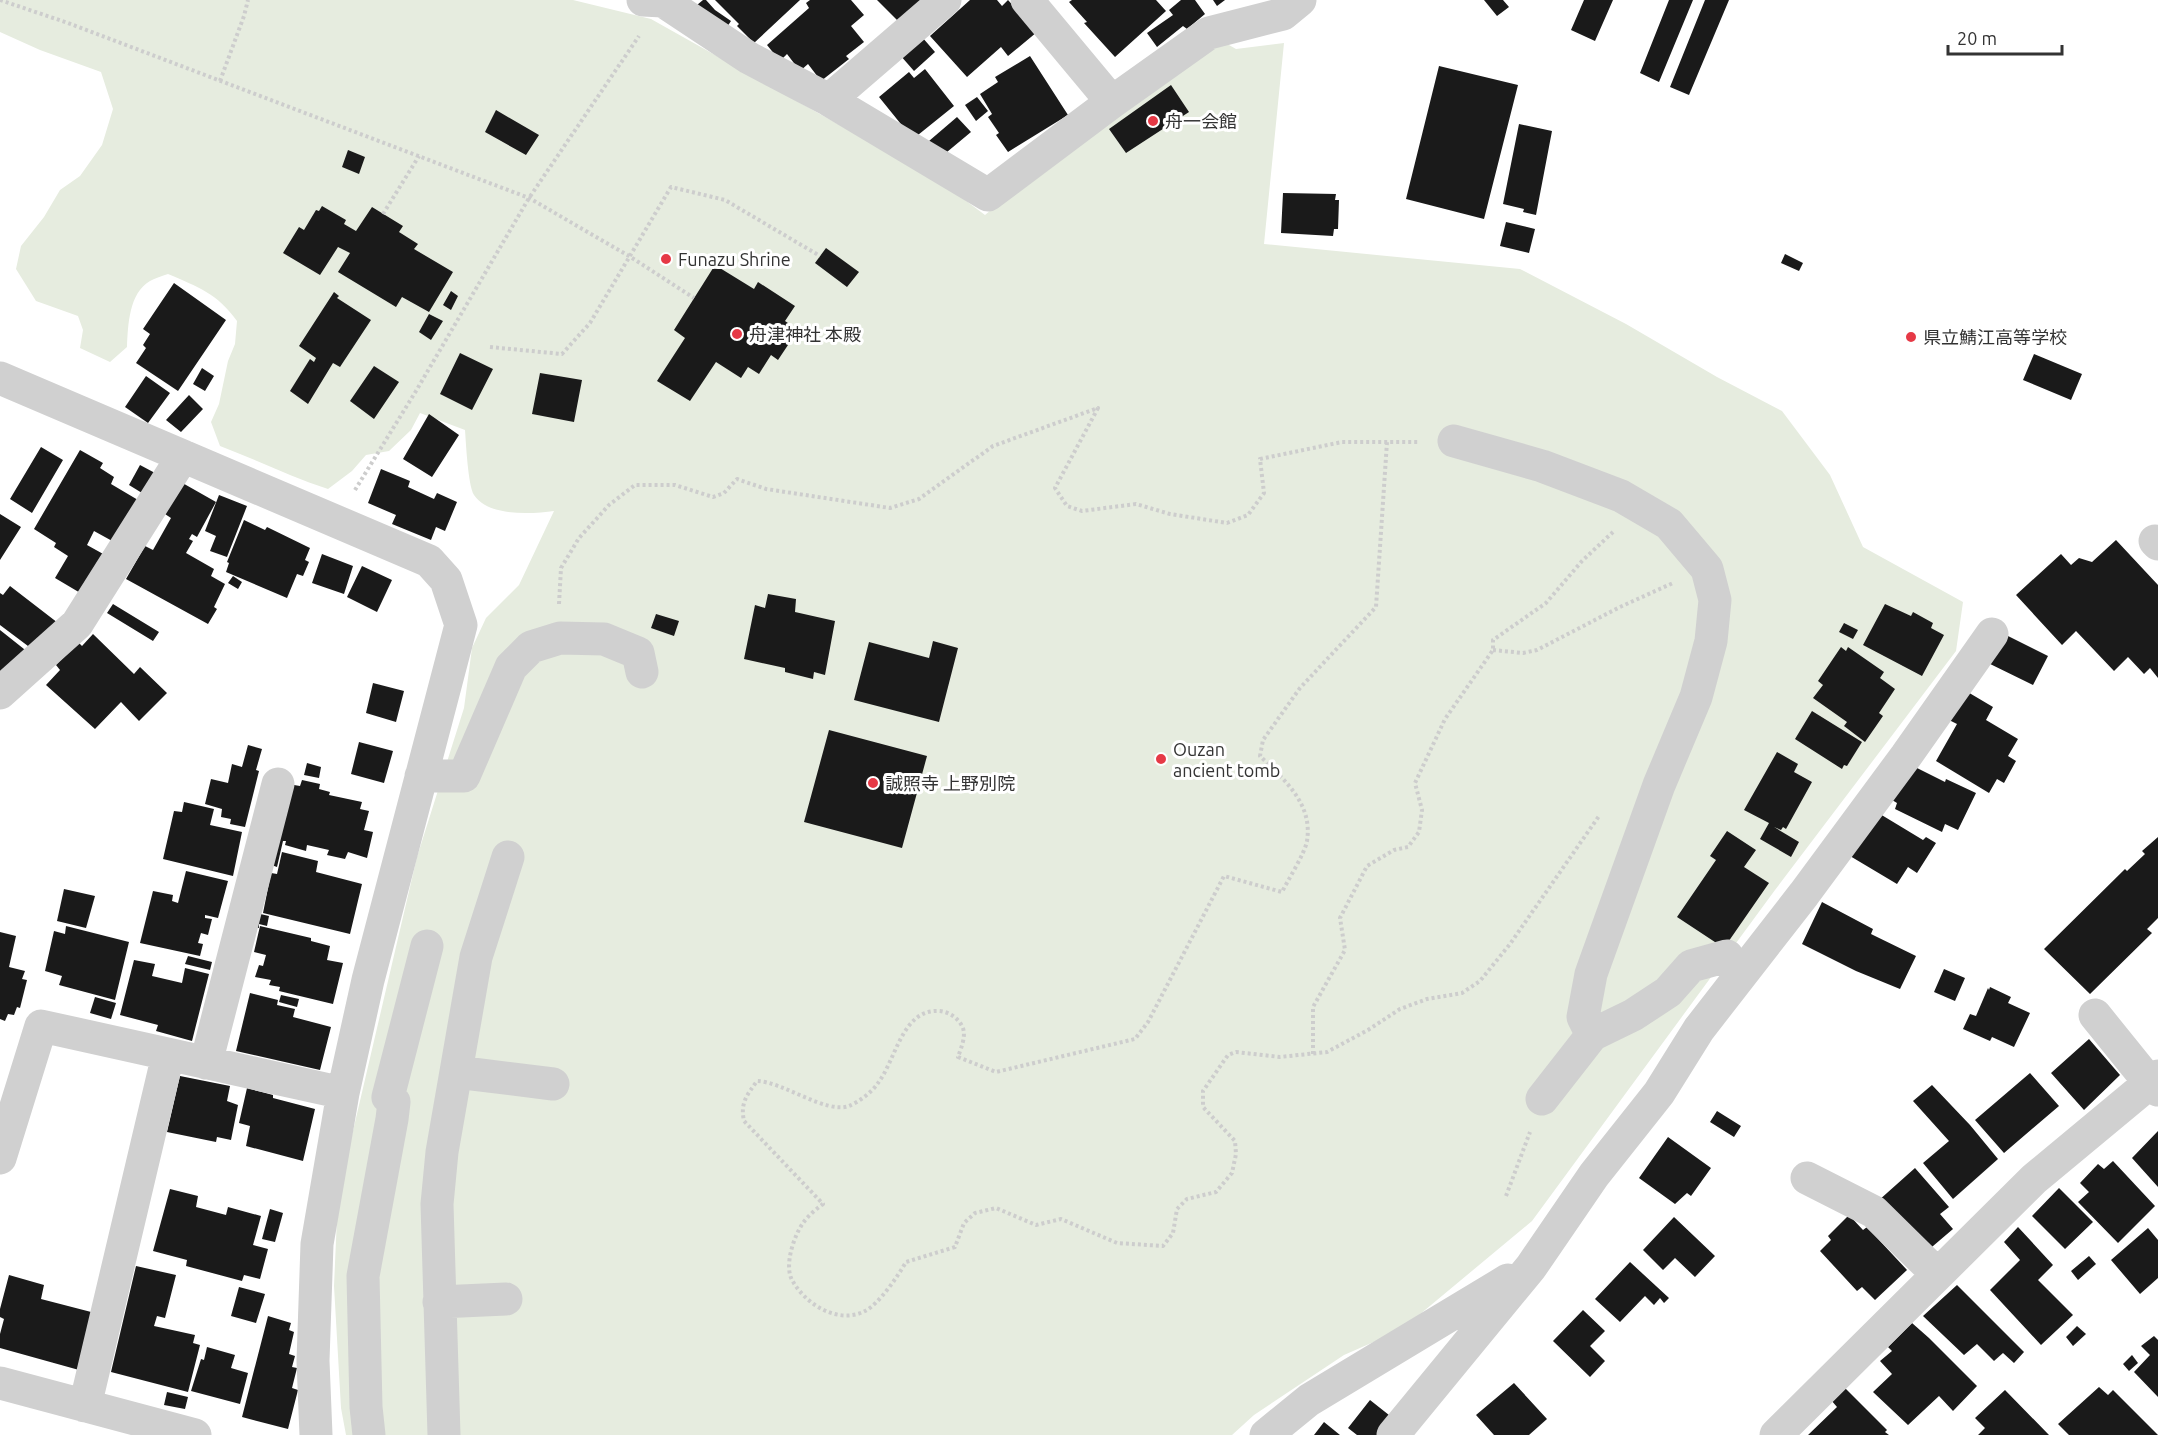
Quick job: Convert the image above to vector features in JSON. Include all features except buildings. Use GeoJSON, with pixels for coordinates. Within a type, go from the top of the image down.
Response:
{"type":"FeatureCollection","features":[{"type":"Feature","properties":{"kind":"street"},"geometry":{"type":"LineString","coordinates":[[657,0],[749,58],[830,100],[988,195],[1209,33],[1283,14],[1300,0]]}},
{"type":"Feature","properties":{"kind":"street"},"geometry":{"type":"LineString","coordinates":[[830,100],[945,0]]}},
{"type":"Feature","properties":{"kind":"street"},"geometry":{"type":"LineString","coordinates":[[1027,0],[1112,102]]}},
{"type":"Feature","properties":{"kind":"street"},"geometry":{"type":"LineString","coordinates":[[0,378],[429,561],[446,580],[461,625],[368,980],[343,1093],[317,1244],[313,1361],[316,1435]]}},
{"type":"Feature","properties":{"kind":"street"},"geometry":{"type":"LineString","coordinates":[[1454,441],[1542,466],[1629,501],[1669,524],[1707,569],[1715,600],[1711,641],[1696,697],[1659,785],[1591,974],[1583,1017],[1592,1035]]}},
{"type":"Feature","properties":{"kind":"street"},"geometry":{"type":"LineString","coordinates":[[0,693],[77,624],[183,456]]}},
{"type":"Feature","properties":{"kind":"street"},"geometry":{"type":"LineString","coordinates":[[1392,1435],[1531,1267],[1594,1175],[1659,1093],[1699,1029],[1906,756],[1992,633]]}},
{"type":"Feature","properties":{"kind":"street"},"geometry":{"type":"LineString","coordinates":[[421,776],[464,776],[511,667],[531,647],[560,638],[604,639],[638,653],[642,672]]}},
{"type":"Feature","properties":{"kind":"street"},"geometry":{"type":"LineString","coordinates":[[206,1063],[278,784]]}},
{"type":"Feature","properties":{"kind":"street"},"geometry":{"type":"LineString","coordinates":[[444,1435],[437,1204],[442,1152],[476,957],[508,857]]}},
{"type":"Feature","properties":{"kind":"street"},"geometry":{"type":"LineString","coordinates":[[369,1435],[366,1407],[363,1276],[392,1119],[394,1102],[388,1097],[427,946]]}},
{"type":"Feature","properties":{"kind":"street"},"geometry":{"type":"LineString","coordinates":[[1542,1099],[1592,1035],[1633,1016],[1668,992],[1691,966],[1727,956]]}},
{"type":"Feature","properties":{"kind":"street"},"geometry":{"type":"LineString","coordinates":[[1776,1435],[2034,1179],[2155,1083],[2095,1015]]}},
{"type":"Feature","properties":{"kind":"street"},"geometry":{"type":"LineString","coordinates":[[0,1158],[41,1026],[343,1093]]}},
{"type":"Feature","properties":{"kind":"street"},"geometry":{"type":"LineString","coordinates":[[85,1406],[168,1055]]}},
{"type":"Feature","properties":{"kind":"street"},"geometry":{"type":"LineString","coordinates":[[456,1072],[554,1084]]}},
{"type":"Feature","properties":{"kind":"street"},"geometry":{"type":"LineString","coordinates":[[1807,1178],[1874,1212],[1937,1274]]}},
{"type":"Feature","properties":{"kind":"street"},"geometry":{"type":"LineString","coordinates":[[1266,1435],[1309,1400],[1531,1267]]}},
{"type":"Feature","properties":{"kind":"street"},"geometry":{"type":"LineString","coordinates":[[439,1302],[506,1299]]}},
{"type":"Feature","properties":{"kind":"street"},"geometry":{"type":"LineString","coordinates":[[0,1383],[195,1435]]}},
{"type":"Feature","properties":{"kind":"path"},"geometry":{"type":"LineString","coordinates":[[0,0],[68,23],[529,198],[629,256],[694,298]]}},
{"type":"Feature","properties":{"kind":"path"},"geometry":{"type":"LineString","coordinates":[[220,81],[248,0]]}},
{"type":"Feature","properties":{"kind":"path"},"geometry":{"type":"LineString","coordinates":[[336,521],[416,391],[529,198],[657,0]]}},
{"type":"Feature","properties":{"kind":"path"},"geometry":{"type":"LineString","coordinates":[[383,214],[419,156]]}},
{"type":"Feature","properties":{"kind":"path"},"geometry":{"type":"LineString","coordinates":[[490,347],[562,354],[590,323],[671,187],[725,200],[820,256]]}},
{"type":"Feature","properties":{"kind":"path"},"geometry":{"type":"LineString","coordinates":[[560,638],[561,568],[579,538],[609,505],[635,485],[675,485],[713,497],[724,493],[737,479],[766,489],[890,508],[919,499],[993,446],[1098,408],[1055,488],[1067,506],[1082,511],[1136,504],[1170,514],[1227,523],[1248,515],[1264,493],[1260,459],[1342,442],[1454,441]]}},
{"type":"Feature","properties":{"kind":"path"},"geometry":{"type":"LineString","coordinates":[[1387,442],[1376,608],[1299,688],[1263,740],[1260,756],[1288,784],[1305,810],[1307,842],[1282,892],[1224,876],[1148,1022],[1135,1039],[996,1072],[958,1057],[964,1038],[963,1028],[947,1012],[932,1010],[918,1017],[907,1028],[878,1083],[865,1096],[848,1106],[828,1106],[768,1082],[757,1081],[744,1098],[742,1110],[744,1121],[823,1204],[802,1223],[789,1254],[791,1278],[809,1300],[833,1315],[855,1315],[867,1310],[895,1281],[906,1262],[955,1247],[964,1223],[975,1213],[996,1208],[1036,1225],[1061,1219],[1117,1243],[1163,1246],[1173,1233],[1177,1209],[1187,1199],[1216,1192],[1232,1173],[1236,1154],[1235,1141],[1203,1107],[1203,1091],[1228,1055],[1236,1052],[1280,1057],[1327,1052],[1368,1030],[1400,1009],[1427,999],[1462,993],[1480,981],[1510,944],[1599,816]]}},
{"type":"Feature","properties":{"kind":"path"},"geometry":{"type":"LineString","coordinates":[[1313,1054],[1313,1007],[1345,950],[1340,918],[1367,866],[1394,850],[1408,847],[1419,832],[1422,810],[1415,783],[1445,719],[1493,650],[1493,640],[1546,603],[1582,561],[1625,523],[1629,501]]}},
{"type":"Feature","properties":{"kind":"path"},"geometry":{"type":"LineString","coordinates":[[1493,650],[1523,653],[1537,650],[1620,607],[1707,569]]}},
{"type":"Feature","properties":{"kind":"path"},"geometry":{"type":"LineString","coordinates":[[1506,1196],[1542,1099]]}},
{"type":"Feature","properties":{"kind":"shaded area","name":"Ouzan ancient tomb"},"geometry":{"type":"Polygon","coordinates":[[[0,0],[573,0],[651,19],[941,182],[985,215],[1037,171],[1222,41],[1236,49],[1284,43],[1264,244],[1520,269],[1626,324],[1717,377],[1782,411],[1830,475],[1863,547],[1963,602],[1956,651],[1775,890],[1532,1221],[1401,1330],[1344,1355],[1254,1415],[1232,1435],[346,1435],[341,1408],[334,1286],[338,1195],[417,857],[464,708],[472,648],[486,618],[519,585],[554,511],[534,513],[500,511],[481,502],[474,495],[470,482],[465,430],[420,413],[411,430],[389,451],[366,455],[352,471],[328,489],[220,446],[211,422],[219,404],[228,361],[235,344],[237,321],[230,311],[214,297],[168,274],[150,281],[138,293],[131,310],[127,347],[110,362],[80,348],[83,330],[78,316],[36,301],[16,269],[21,246],[44,217],[60,190],[80,176],[102,145],[113,109],[101,72],[40,50],[0,32],[0,0]]]}},
{"type":"Feature","properties":{"kind":"place","name":"舟一会館"},"geometry":{"type":"Point","coordinates":[1153,121]}},
{"type":"Feature","properties":{"kind":"place","name":"Funazu Shrine"},"geometry":{"type":"Point","coordinates":[666,259]}},
{"type":"Feature","properties":{"kind":"place","name":"舟津神社 本殿"},"geometry":{"type":"Point","coordinates":[737,334]}},
{"type":"Feature","properties":{"kind":"place","name":"県立鯖江高等学校"},"geometry":{"type":"Point","coordinates":[1911,337]}},
{"type":"Feature","properties":{"kind":"place","name":"Ouzan ancient tomb"},"geometry":{"type":"Point","coordinates":[1161,759]}},
{"type":"Feature","properties":{"kind":"place","name":"誠照寺 上野別院"},"geometry":{"type":"Point","coordinates":[873,783]}}]}
